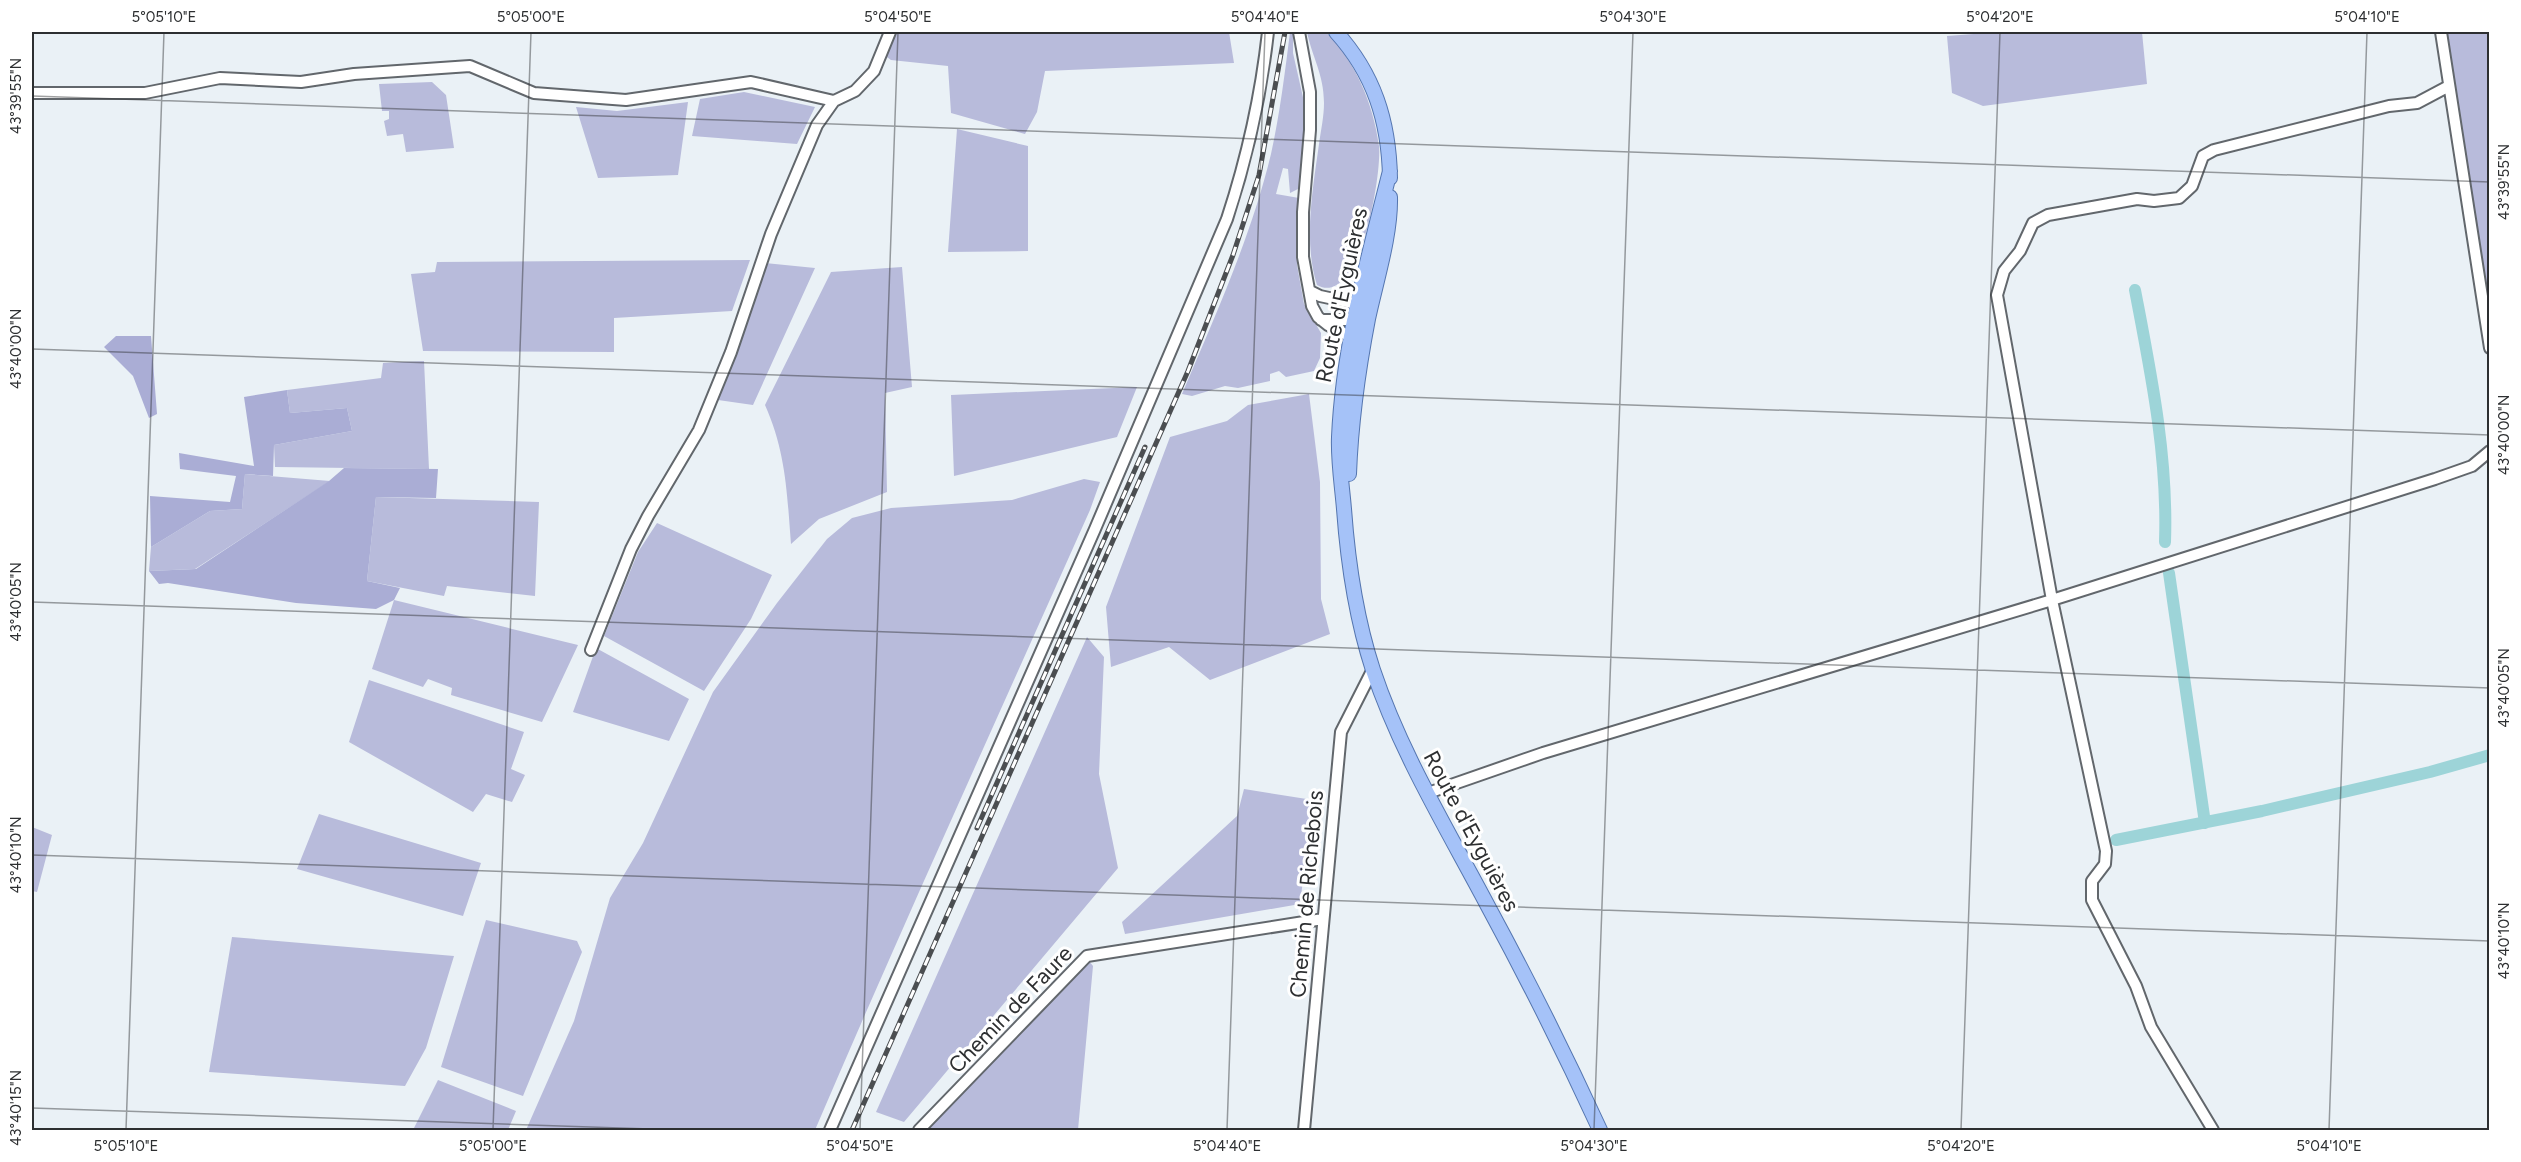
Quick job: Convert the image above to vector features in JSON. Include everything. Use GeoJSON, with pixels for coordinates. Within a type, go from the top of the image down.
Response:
{"type":"FeatureCollection","features":[{"type":"Feature","properties":{"kind":"main road","name":"Route d'Eyguières"},"geometry":{"type":"LineString","coordinates":[[1336,32],[1354,53],[1367,74],[1378,101],[1389,139],[1390,171],[1390,204],[1359,364],[1351,422],[1346,537]]}},
{"type":"Feature","properties":{"kind":"main road","name":"Route d'Eyguières"},"geometry":{"type":"LineString","coordinates":[[1390,171],[1357,313],[1349,336],[1342,391],[1339,441],[1346,537],[1355,603],[1372,669],[1390,717],[1524,973],[1600,1131]]}},
{"type":"Feature","properties":{"kind":"street"},"geometry":{"type":"LineString","coordinates":[[591,650],[631,549],[699,430],[731,352],[771,234],[817,125],[834,101],[855,91],[874,71],[890,32]]}},
{"type":"Feature","properties":{"kind":"street"},"geometry":{"type":"LineString","coordinates":[[830,1131],[1095,529],[1227,219],[1247,150],[1263,76],[1268,32]]}},
{"type":"Feature","properties":{"kind":"street"},"geometry":{"type":"LineString","coordinates":[[1299,32],[1310,92],[1303,257],[1312,306],[1321,320],[1349,336]]}},
{"type":"Feature","properties":{"kind":"street"},"geometry":{"type":"LineString","coordinates":[[2440,32],[2490,348]]}},
{"type":"Feature","properties":{"kind":"street"},"geometry":{"type":"LineString","coordinates":[[32,93],[145,93],[220,78],[301,81],[354,74],[470,66],[534,93],[626,100],[751,82],[834,101]]}},
{"type":"Feature","properties":{"kind":"street"},"geometry":{"type":"LineString","coordinates":[[2213,1131],[2151,1027],[2136,986],[2092,900],[2092,881],[2105,864],[2106,851],[2052,600],[1997,295],[2004,271],[2020,251],[2033,223],[2048,215],[2137,199],[2154,201],[2179,198],[2192,186],[2203,156],[2214,150],[2389,106],[2417,103],[2449,86]]}},
{"type":"Feature","properties":{"kind":"street"},"geometry":{"type":"LineString","coordinates":[[1310,291],[1357,313]]}},
{"type":"Feature","properties":{"kind":"street"},"geometry":{"type":"LineString","coordinates":[[1321,320],[1357,313],[1371,305]]}},
{"type":"Feature","properties":{"kind":"street"},"geometry":{"type":"LineString","coordinates":[[1351,422],[1350,387],[1358,342],[1357,313]]}},
{"type":"Feature","properties":{"kind":"street"},"geometry":{"type":"LineString","coordinates":[[1428,793],[1543,753],[2052,600],[2435,478],[2472,466],[2490,451]]}},
{"type":"Feature","properties":{"kind":"street","name":"Chemin de Richebois"},"geometry":{"type":"LineString","coordinates":[[1304,1131],[1341,732],[1372,669]]}},
{"type":"Feature","properties":{"kind":"street","name":"Chemin de Faure"},"geometry":{"type":"LineString","coordinates":[[918,1131],[1087,956],[1323,919]]}},
{"type":"Feature","properties":{"kind":"shaded area"},"geometry":{"type":"Polygon","coordinates":[[[895,32],[1229,32],[1234,63],[1045,71],[1037,112],[1025,134],[951,113],[948,66],[891,60],[884,55],[895,32]]]}},
{"type":"Feature","properties":{"kind":"shaded area"},"geometry":{"type":"Polygon","coordinates":[[[1290,32],[1293,32],[1293,53],[1307,115],[1300,188],[1290,193],[1288,169],[1283,168],[1276,194],[1299,198],[1297,265],[1304,304],[1321,333],[1320,358],[1314,371],[1286,377],[1279,371],[1270,374],[1270,381],[1238,388],[1225,386],[1192,396],[1182,394],[1231,276],[1263,185],[1277,123],[1290,32]]]}},
{"type":"Feature","properties":{"kind":"shaded area"},"geometry":{"type":"Polygon","coordinates":[[[1307,32],[1326,32],[1346,57],[1368,99],[1379,146],[1377,182],[1365,235],[1356,259],[1345,277],[1332,287],[1317,285],[1311,251],[1310,214],[1324,103],[1320,74],[1307,32]]]}},
{"type":"Feature","properties":{"kind":"shaded area"},"geometry":{"type":"Polygon","coordinates":[[[2000,32],[2142,32],[2147,84],[1983,106],[1952,93],[1947,36],[2000,32]]]}},
{"type":"Feature","properties":{"kind":"shaded area"},"geometry":{"type":"Polygon","coordinates":[[[2446,32],[2489,32],[2489,309],[2449,47],[2446,32]]]}},
{"type":"Feature","properties":{"kind":"shaded area"},"geometry":{"type":"Polygon","coordinates":[[[432,82],[446,95],[454,148],[406,152],[403,134],[387,136],[384,121],[389,119],[389,111],[382,111],[379,84],[432,82]]]}},
{"type":"Feature","properties":{"kind":"shaded area"},"geometry":{"type":"Polygon","coordinates":[[[744,92],[815,107],[797,144],[692,136],[700,99],[744,92]]]}},
{"type":"Feature","properties":{"kind":"shaded area"},"geometry":{"type":"Polygon","coordinates":[[[688,102],[678,175],[598,178],[576,107],[617,111],[688,102]]]}},
{"type":"Feature","properties":{"kind":"shaded area"},"geometry":{"type":"Polygon","coordinates":[[[957,129],[1028,146],[1028,251],[948,252],[957,129]]]}},
{"type":"Feature","properties":{"kind":"shaded area"},"geometry":{"type":"Polygon","coordinates":[[[750,260],[732,311],[614,318],[614,352],[423,351],[411,274],[435,272],[437,262],[750,260]]]}},
{"type":"Feature","properties":{"kind":"shaded area"},"geometry":{"type":"Polygon","coordinates":[[[765,263],[815,268],[753,405],[718,400],[765,263]]]}},
{"type":"Feature","properties":{"kind":"shaded area"},"geometry":{"type":"Polygon","coordinates":[[[902,267],[912,387],[885,393],[887,492],[819,519],[791,544],[787,490],[781,456],[765,405],[831,272],[902,267]]]}},
{"type":"Feature","properties":{"kind":"shaded area"},"geometry":{"type":"Polygon","coordinates":[[[116,336],[151,336],[157,414],[149,418],[133,376],[104,347],[116,336]]]}},
{"type":"Feature","properties":{"kind":"shaded area"},"geometry":{"type":"Polygon","coordinates":[[[424,361],[429,469],[275,467],[274,445],[352,431],[347,408],[290,413],[287,390],[381,378],[383,363],[424,361]]]}},
{"type":"Feature","properties":{"kind":"shaded area"},"geometry":{"type":"Polygon","coordinates":[[[1137,387],[1117,437],[954,476],[951,395],[1137,387]]]}},
{"type":"Feature","properties":{"kind":"shaded area"},"geometry":{"type":"Polygon","coordinates":[[[287,390],[290,413],[347,408],[352,431],[274,445],[273,476],[245,474],[242,509],[210,511],[151,547],[150,496],[230,502],[236,476],[180,469],[179,453],[254,466],[244,397],[287,390]]]}},
{"type":"Feature","properties":{"kind":"shaded area"},"geometry":{"type":"Polygon","coordinates":[[[1309,394],[1320,482],[1321,599],[1330,634],[1210,680],[1169,647],[1111,667],[1106,607],[1170,437],[1227,421],[1248,405],[1309,394]]]}},
{"type":"Feature","properties":{"kind":"shaded area"},"geometry":{"type":"Polygon","coordinates":[[[344,468],[438,469],[436,498],[376,497],[367,581],[400,588],[394,600],[376,609],[296,603],[168,583],[159,584],[149,571],[196,569],[329,481],[344,468]]]}},
{"type":"Feature","properties":{"kind":"shaded area"},"geometry":{"type":"Polygon","coordinates":[[[245,474],[330,481],[195,569],[149,571],[151,547],[210,511],[242,509],[245,474]]]}},
{"type":"Feature","properties":{"kind":"shaded area"},"geometry":{"type":"Polygon","coordinates":[[[1084,479],[1100,482],[1090,510],[815,1130],[526,1130],[574,1021],[610,898],[643,843],[713,692],[777,603],[827,539],[852,518],[891,508],[1012,500],[1084,479]]]}},
{"type":"Feature","properties":{"kind":"shaded area"},"geometry":{"type":"Polygon","coordinates":[[[376,497],[539,502],[535,596],[447,586],[444,596],[367,581],[376,497]]]}},
{"type":"Feature","properties":{"kind":"shaded area"},"geometry":{"type":"Polygon","coordinates":[[[657,523],[772,575],[751,619],[704,691],[604,636],[638,552],[657,523]]]}},
{"type":"Feature","properties":{"kind":"shaded area"},"geometry":{"type":"Polygon","coordinates":[[[394,600],[578,645],[542,722],[451,695],[452,688],[428,679],[423,687],[372,669],[394,600]]]}},
{"type":"Feature","properties":{"kind":"shaded area"},"geometry":{"type":"Polygon","coordinates":[[[1087,637],[1104,657],[1099,774],[1118,868],[904,1122],[876,1112],[1087,637]]]}},
{"type":"Feature","properties":{"kind":"shaded area"},"geometry":{"type":"Polygon","coordinates":[[[596,648],[689,699],[669,741],[573,712],[596,648]]]}},
{"type":"Feature","properties":{"kind":"shaded area"},"geometry":{"type":"Polygon","coordinates":[[[369,680],[524,732],[511,769],[525,775],[512,802],[486,794],[473,812],[349,742],[369,680]]]}},
{"type":"Feature","properties":{"kind":"shaded area"},"geometry":{"type":"Polygon","coordinates":[[[1244,789],[1313,800],[1300,904],[1125,934],[1122,922],[1237,816],[1244,789]]]}},
{"type":"Feature","properties":{"kind":"shaded area"},"geometry":{"type":"Polygon","coordinates":[[[319,814],[481,863],[463,916],[297,869],[319,814]]]}},
{"type":"Feature","properties":{"kind":"shaded area"},"geometry":{"type":"Polygon","coordinates":[[[32,827],[52,835],[37,892],[32,891],[32,827]]]}},
{"type":"Feature","properties":{"kind":"shaded area"},"geometry":{"type":"Polygon","coordinates":[[[486,920],[577,941],[582,952],[523,1096],[441,1067],[486,920]]]}},
{"type":"Feature","properties":{"kind":"shaded area"},"geometry":{"type":"Polygon","coordinates":[[[232,937],[454,956],[426,1048],[405,1086],[209,1072],[232,937]]]}},
{"type":"Feature","properties":{"kind":"shaded area"},"geometry":{"type":"Polygon","coordinates":[[[1089,961],[1093,966],[1078,1130],[926,1130],[1089,961]]]}},
{"type":"Feature","properties":{"kind":"shaded area"},"geometry":{"type":"Polygon","coordinates":[[[438,1080],[516,1111],[508,1130],[413,1130],[438,1080]]]}},
{"type":"Feature","properties":{"kind":"waterway"},"geometry":{"type":"LineString","coordinates":[[2135,290],[2161,447],[2165,542]]}},
{"type":"Feature","properties":{"kind":"waterway"},"geometry":{"type":"LineString","coordinates":[[2169,573],[2205,823]]}},
{"type":"Feature","properties":{"kind":"waterway"},"geometry":{"type":"LineString","coordinates":[[2116,840],[2262,811],[2430,772],[2490,755]]}},
{"type":"Feature","properties":{"kind":"railway"},"geometry":{"type":"LineString","coordinates":[[852,1130],[1188,371],[1233,255],[1259,175],[1285,32]]}},
{"type":"Feature","properties":{"kind":"railway"},"geometry":{"type":"LineString","coordinates":[[977,828],[1145,447]]}}]}
